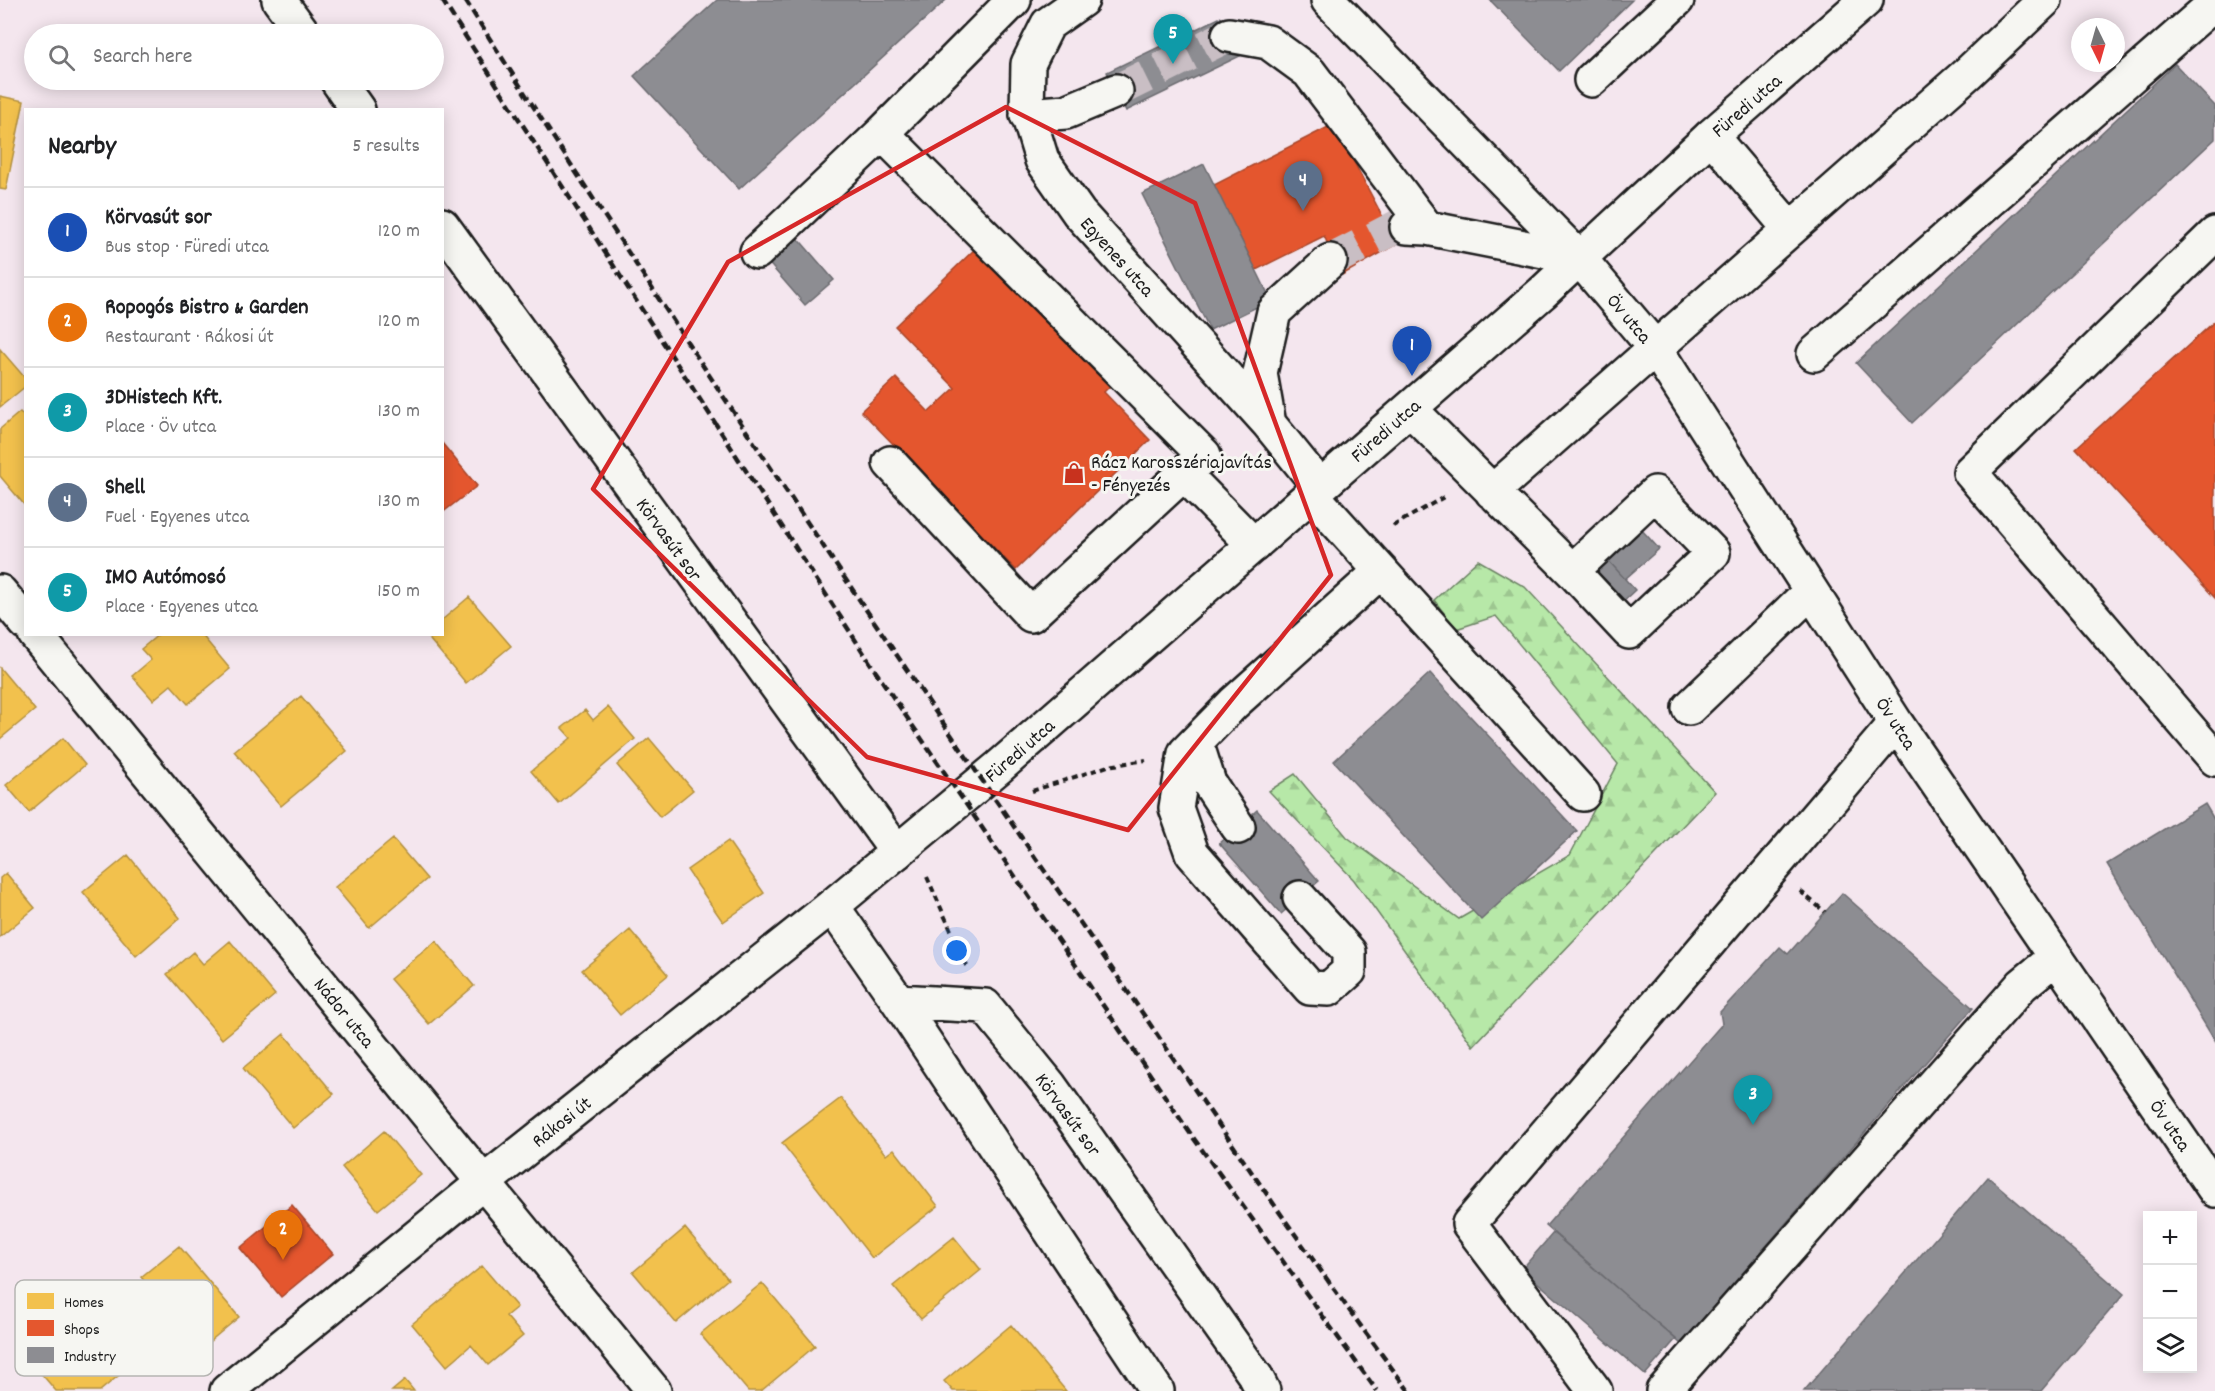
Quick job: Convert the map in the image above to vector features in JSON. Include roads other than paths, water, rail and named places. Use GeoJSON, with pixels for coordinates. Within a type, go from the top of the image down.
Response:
{"type":"FeatureCollection","features":[{"type":"Feature","properties":{"kind":"street"},"geometry":{"type":"LineString","coordinates":[[279,0],[297,24]]}},
{"type":"Feature","properties":{"kind":"street"},"geometry":{"type":"LineString","coordinates":[[757,252],[882,133],[1014,0]]}},
{"type":"Feature","properties":{"kind":"street","name":"Egyenes utca"},"geometry":{"type":"LineString","coordinates":[[1082,0],[1048,24],[1028,64],[1028,115],[1042,160],[1079,213],[1269,424],[1358,547],[1583,794]]}},
{"type":"Feature","properties":{"kind":"street"},"geometry":{"type":"LineString","coordinates":[[1328,0],[1579,258]]}},
{"type":"Feature","properties":{"kind":"street"},"geometry":{"type":"LineString","coordinates":[[1591,80],[1677,0]]}},
{"type":"Feature","properties":{"kind":"street","name":"Füredi utca"},"geometry":{"type":"LineString","coordinates":[[903,846],[999,767],[1410,409],[1711,136],[1866,0]]}},
{"type":"Feature","properties":{"kind":"street"},"geometry":{"type":"LineString","coordinates":[[1485,484],[1655,348],[1969,72],[2045,0]]}},
{"type":"Feature","properties":{"kind":"street"},"geometry":{"type":"LineString","coordinates":[[1814,354],[2215,3]]}},
{"type":"Feature","properties":{"kind":"street"},"geometry":{"type":"LineString","coordinates":[[1229,35],[1268,42],[1309,72],[1412,227],[1579,258]]}},
{"type":"Feature","properties":{"kind":"street"},"geometry":{"type":"LineString","coordinates":[[344,90],[357,108]]}},
{"type":"Feature","properties":{"kind":"street"},"geometry":{"type":"LineString","coordinates":[[1028,115],[1066,112],[1116,91]]}},
{"type":"Feature","properties":{"kind":"street"},"geometry":{"type":"LineString","coordinates":[[882,133],[1204,455],[1031,615],[890,463]]}},
{"type":"Feature","properties":{"kind":"street"},"geometry":{"type":"LineString","coordinates":[[1711,136],[1790,230]]}},
{"type":"Feature","properties":{"kind":"street","name":"Körvasút sor"},"geometry":{"type":"LineString","coordinates":[[444,228],[903,846]]}},
{"type":"Feature","properties":{"kind":"street"},"geometry":{"type":"LineString","coordinates":[[2215,234],[1970,472],[2215,759]]}},
{"type":"Feature","properties":{"kind":"street","name":"Öv utca"},"geometry":{"type":"LineString","coordinates":[[1579,258],[1655,348],[1896,723],[2215,1190]]}},
{"type":"Feature","properties":{"kind":"street"},"geometry":{"type":"LineString","coordinates":[[1269,424],[1260,373],[1274,312],[1330,261]]}},
{"type":"Feature","properties":{"kind":"street"},"geometry":{"type":"LineString","coordinates":[[1410,409],[1572,572]]}},
{"type":"Feature","properties":{"kind":"street"},"geometry":{"type":"LineString","coordinates":[[1184,474],[1254,545]]}},
{"type":"Feature","properties":{"kind":"street"},"geometry":{"type":"LineString","coordinates":[[1300,898],[1349,952],[1349,971],[1329,989],[1310,988],[1192,854],[1176,808],[1190,748],[1234,703],[1380,571]]}},
{"type":"Feature","properties":{"kind":"street"},"geometry":{"type":"LineString","coordinates":[[1689,708],[1811,591]]}},
{"type":"Feature","properties":{"kind":"street"},"geometry":{"type":"LineString","coordinates":[[0,592],[24,621]]}},
{"type":"Feature","properties":{"kind":"street","name":"Nádor utca"},"geometry":{"type":"LineString","coordinates":[[37,636],[654,1391]]}},
{"type":"Feature","properties":{"kind":"street"},"geometry":{"type":"LineString","coordinates":[[1595,1391],[1469,1224],[1896,723]]}},
{"type":"Feature","properties":{"kind":"street"},"geometry":{"type":"LineString","coordinates":[[1190,748],[1209,783],[1238,827]]}},
{"type":"Feature","properties":{"kind":"street","name":"Rákosi út"},"geometry":{"type":"LineString","coordinates":[[227,1391],[484,1182],[832,906],[903,846]]}},
{"type":"Feature","properties":{"kind":"street"},"geometry":{"type":"LineString","coordinates":[[832,906],[898,1001],[1157,1391]]}},
{"type":"Feature","properties":{"kind":"street"},"geometry":{"type":"LineString","coordinates":[[1663,1391],[2022,985],[2056,957]]}},
{"type":"Feature","properties":{"kind":"street","name":"Körvasút sor"},"geometry":{"type":"LineString","coordinates":[[898,1001],[985,1006],[1050,1086],[1249,1367],[1263,1391]]}},
{"type":"Feature","properties":{"kind":"tunnel"},"geometry":{"type":"LineString","coordinates":[[1116,91],[1229,35]]}},
{"type":"Feature","properties":{"kind":"tunnel"},"geometry":{"type":"LineString","coordinates":[[1330,261],[1398,226]]}},
{"type":"Feature","properties":{"kind":"railway"},"geometry":{"type":"LineString","coordinates":[[442,0],[876,672],[1192,1136],[1377,1391]]}},
{"type":"Feature","properties":{"kind":"railway"},"geometry":{"type":"LineString","coordinates":[[465,0],[770,467],[926,698],[1284,1219],[1409,1391]]}},
{"type":"Feature","properties":{"kind":"place","name":"IMO Autómosó"},"geometry":{"type":"Point","coordinates":[1173,64]}},
{"type":"Feature","properties":{"kind":"place","name":"Shell"},"geometry":{"type":"Point","coordinates":[1303,211]}},
{"type":"Feature","properties":{"kind":"place","name":"Körvasút sor"},"geometry":{"type":"Point","coordinates":[1412,376]}},
{"type":"Feature","properties":{"kind":"place","name":"Rácz Karosszériajavítás - Fényezés"},"geometry":{"type":"Point","coordinates":[1074,473]}},
{"type":"Feature","properties":{"kind":"place","name":"3DHistech Kft."},"geometry":{"type":"Point","coordinates":[1753,1125]}},
{"type":"Feature","properties":{"kind":"place","name":"Ropogós Bistro & Garden"},"geometry":{"type":"Point","coordinates":[283,1260]}}]}
